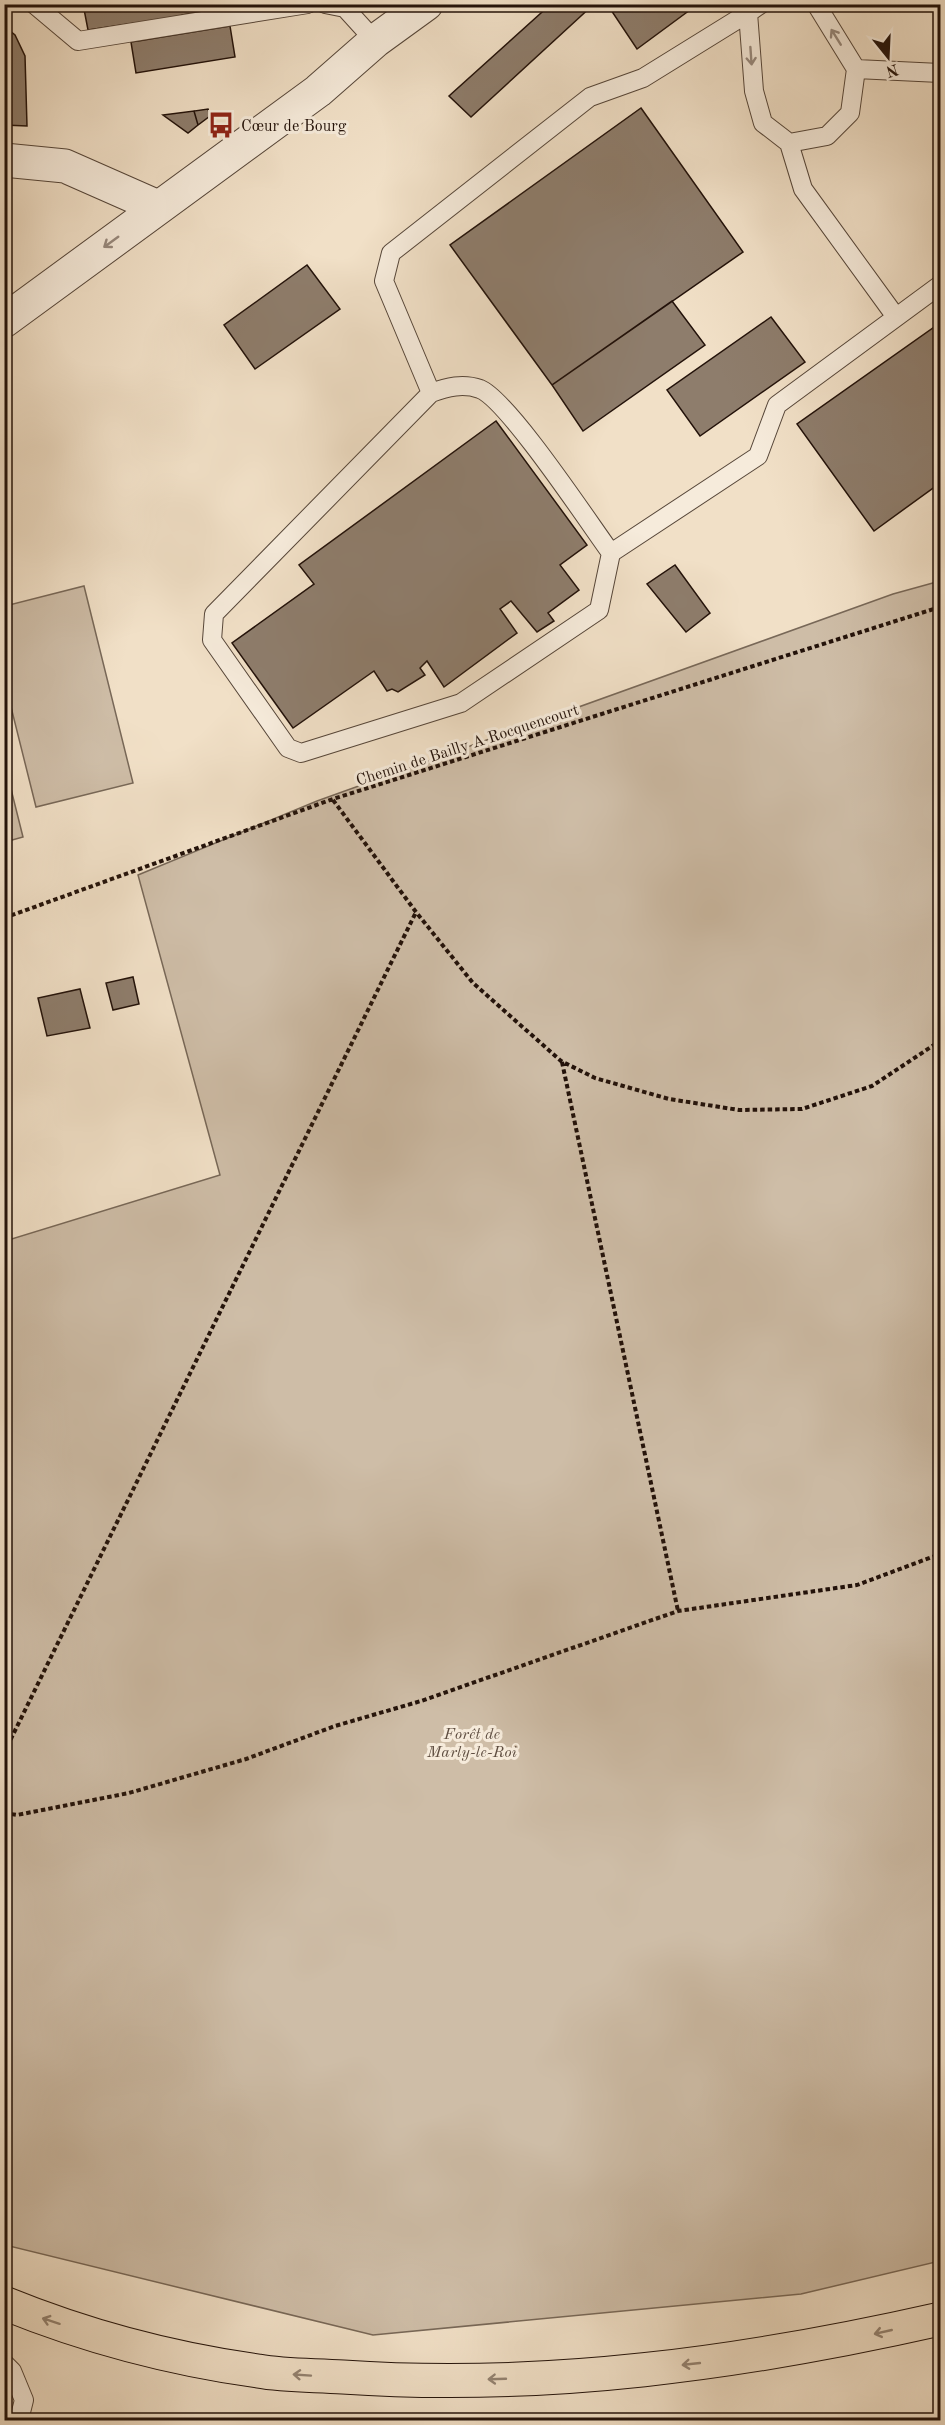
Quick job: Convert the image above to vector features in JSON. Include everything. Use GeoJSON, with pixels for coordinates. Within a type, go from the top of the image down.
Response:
{"type":"FeatureCollection","features":[{"type":"Feature","properties":{"kind":"highway"},"geometry":{"type":"LineString","coordinates":[[4,2303],[99,2336],[183,2358],[260,2372],[409,2382],[568,2377],[710,2362],[863,2337],[940,2319]]}},
{"type":"Feature","properties":{"kind":"street"},"geometry":{"type":"LineString","coordinates":[[4,321],[318,91],[375,41],[426,4]]}},
{"type":"Feature","properties":{"kind":"street"},"geometry":{"type":"LineString","coordinates":[[4,160],[65,166],[158,207]]}},
{"type":"Feature","properties":{"kind":"lane"},"geometry":{"type":"LineString","coordinates":[[34,4],[78,41],[308,4]]}},
{"type":"Feature","properties":{"kind":"lane"},"geometry":{"type":"LineString","coordinates":[[325,4],[345,8],[375,41]]}},
{"type":"Feature","properties":{"kind":"lane"},"geometry":{"type":"LineString","coordinates":[[789,144],[827,136],[850,113],[856,69],[816,4]]}},
{"type":"Feature","properties":{"kind":"lane"},"geometry":{"type":"LineString","coordinates":[[750,7],[754,91],[763,123],[789,144],[803,189],[896,317]]}},
{"type":"Feature","properties":{"kind":"lane"},"geometry":{"type":"LineString","coordinates":[[431,393],[384,281],[391,253],[590,97],[643,78],[750,7]]}},
{"type":"Feature","properties":{"kind":"lane"},"geometry":{"type":"LineString","coordinates":[[856,69],[940,73]]}},
{"type":"Feature","properties":{"kind":"lane"},"geometry":{"type":"LineString","coordinates":[[611,553],[508,412],[481,389],[451,386],[431,393],[214,614],[212,640],[288,748],[302,753],[461,703],[599,610],[611,553],[758,456],[777,405],[940,285]]}},
{"type":"Feature","properties":{"kind":"lane"},"geometry":{"type":"LineString","coordinates":[[4,2363],[12,2371],[24,2400],[19,2421]]}},
{"type":"Feature","properties":{"kind":"path","name":"Chemin de Bailly A Rocquencourt"},"geometry":{"type":"LineString","coordinates":[[4,918],[333,799],[940,607]]}},
{"type":"Feature","properties":{"kind":"path"},"geometry":{"type":"LineString","coordinates":[[333,799],[416,912],[473,983],[561,1061],[595,1078],[669,1099],[739,1110],[802,1109],[872,1086],[940,1041]]}},
{"type":"Feature","properties":{"kind":"path"},"geometry":{"type":"LineString","coordinates":[[4,1753],[416,912]]}},
{"type":"Feature","properties":{"kind":"path"},"geometry":{"type":"LineString","coordinates":[[561,1061],[678,1611]]}},
{"type":"Feature","properties":{"kind":"path"},"geometry":{"type":"LineString","coordinates":[[4,1812],[17,1815],[129,1793],[246,1759],[335,1726],[422,1701],[678,1611],[857,1585],[940,1554]]}},
{"type":"Feature","properties":{"kind":"green space","name":"Forêt de Marly-le-Roi"},"geometry":{"type":"Polygon","coordinates":[[[940,581],[940,2261],[801,2294],[373,2335],[5,2245],[5,1241],[220,1175],[138,875],[317,801],[893,594],[940,581]]]}},
{"type":"Feature","properties":{"kind":"green space"},"geometry":{"type":"Polygon","coordinates":[[[84,586],[133,783],[36,807],[5,683],[5,606],[84,586]]]}},
{"type":"Feature","properties":{"kind":"green space"},"geometry":{"type":"Polygon","coordinates":[[[4,761],[23,837],[5,842],[4,842],[4,761]]]}},
{"type":"Feature","properties":{"kind":"building"},"geometry":{"type":"Polygon","coordinates":[[[83,4],[228,4],[229,7],[182,15],[186,33],[139,41],[135,23],[88,30],[83,4]]]}},
{"type":"Feature","properties":{"kind":"building"},"geometry":{"type":"Polygon","coordinates":[[[551,4],[594,4],[471,117],[449,96],[551,4]]]}},
{"type":"Feature","properties":{"kind":"building"},"geometry":{"type":"Polygon","coordinates":[[[607,4],[698,4],[637,49],[607,4]]]}},
{"type":"Feature","properties":{"kind":"building"},"geometry":{"type":"Polygon","coordinates":[[[4,26],[15,35],[25,56],[27,126],[4,125],[4,26]]]}},
{"type":"Feature","properties":{"kind":"building"},"geometry":{"type":"Polygon","coordinates":[[[230,26],[235,57],[136,73],[131,42],[230,26]]]}},
{"type":"Feature","properties":{"kind":"building"},"geometry":{"type":"Polygon","coordinates":[[[641,108],[743,252],[552,385],[450,245],[641,108]]]}},
{"type":"Feature","properties":{"kind":"building"},"geometry":{"type":"Polygon","coordinates":[[[208,109],[210,116],[198,125],[194,111],[208,109]]]}},
{"type":"Feature","properties":{"kind":"building"},"geometry":{"type":"Polygon","coordinates":[[[194,111],[198,125],[188,133],[163,115],[194,111]]]}},
{"type":"Feature","properties":{"kind":"building"},"geometry":{"type":"Polygon","coordinates":[[[307,265],[340,309],[255,369],[224,325],[307,265]]]}},
{"type":"Feature","properties":{"kind":"building"},"geometry":{"type":"Polygon","coordinates":[[[672,301],[705,345],[583,431],[552,385],[672,301]]]}},
{"type":"Feature","properties":{"kind":"building"},"geometry":{"type":"Polygon","coordinates":[[[771,317],[805,362],[700,436],[667,390],[771,317]]]}},
{"type":"Feature","properties":{"kind":"building"},"geometry":{"type":"Polygon","coordinates":[[[940,323],[940,483],[874,531],[797,424],[940,323]]]}},
{"type":"Feature","properties":{"kind":"building"},"geometry":{"type":"Polygon","coordinates":[[[496,421],[587,545],[560,565],[579,590],[548,613],[554,621],[537,632],[511,601],[500,609],[517,633],[444,687],[427,661],[420,668],[425,675],[398,692],[392,689],[387,691],[374,671],[293,728],[232,643],[314,584],[299,565],[496,421]]]}},
{"type":"Feature","properties":{"kind":"building"},"geometry":{"type":"Polygon","coordinates":[[[675,565],[710,613],[686,632],[647,584],[675,565]]]}},
{"type":"Feature","properties":{"kind":"building"},"geometry":{"type":"Polygon","coordinates":[[[133,977],[139,1004],[113,1010],[106,983],[133,977]]]}},
{"type":"Feature","properties":{"kind":"building"},"geometry":{"type":"Polygon","coordinates":[[[80,989],[90,1028],[47,1036],[38,998],[80,989]]]}},
{"type":"Feature","properties":{"kind":"place","name":"Cœur de Bourg"},"geometry":{"type":"Point","coordinates":[221,125]}}]}
